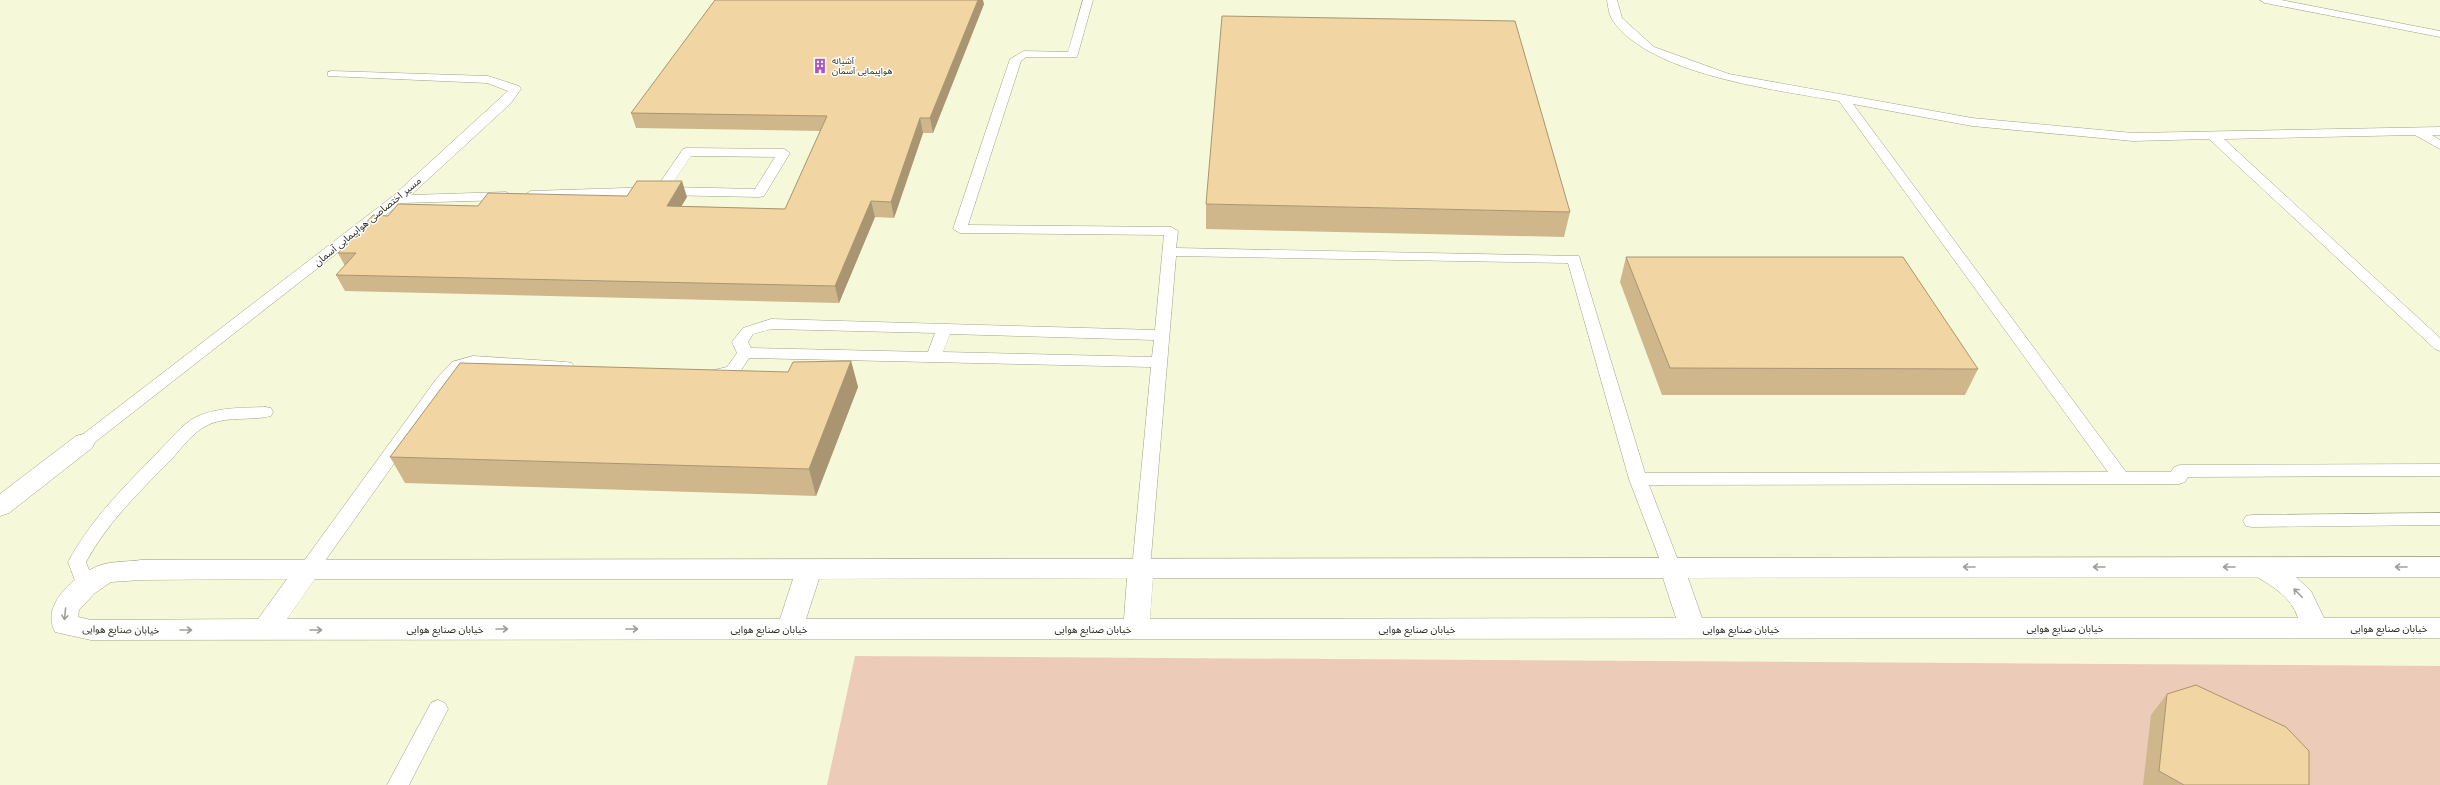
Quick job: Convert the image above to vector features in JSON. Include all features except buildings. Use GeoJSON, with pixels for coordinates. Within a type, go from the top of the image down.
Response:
{"type":"FeatureCollection","features":[{"type":"Feature","properties":{"kind":"street"},"geometry":{"type":"LineString","coordinates":[[0,507],[84,442]]}},
{"type":"Feature","properties":{"kind":"street"},"geometry":{"type":"LineString","coordinates":[[2261,567],[2287,583],[2304,599],[2312,614],[2313,628]]}},
{"type":"Feature","properties":{"kind":"street","name":"خیابان صنایع هوایی"},"geometry":{"type":"LineString","coordinates":[[2440,567],[141,570],[106,573],[86,586],[66,606],[64,625],[90,630],[2440,628]]}},
{"type":"Feature","properties":{"kind":"street"},"geometry":{"type":"LineString","coordinates":[[1672,568],[1693,629]]}},
{"type":"Feature","properties":{"kind":"street"},"geometry":{"type":"LineString","coordinates":[[790,629],[809,569]]}},
{"type":"Feature","properties":{"kind":"street"},"geometry":{"type":"LineString","coordinates":[[1136,629],[1141,569]]}},
{"type":"Feature","properties":{"kind":"street"},"geometry":{"type":"LineString","coordinates":[[265,630],[308,570]]}},
{"type":"Feature","properties":{"kind":"lane"},"geometry":{"type":"LineString","coordinates":[[1088,0],[1073,55],[1024,54],[1016,59],[960,229],[1172,231],[1158,362],[1141,569]]}},
{"type":"Feature","properties":{"kind":"lane"},"geometry":{"type":"LineString","coordinates":[[1612,0],[1616,19],[1650,49],[1726,77],[1972,122],[2046,131],[2133,137],[2440,131]]}},
{"type":"Feature","properties":{"kind":"lane"},"geometry":{"type":"LineString","coordinates":[[2265,0],[2440,34]]}},
{"type":"Feature","properties":{"kind":"lane","name":"مسیر اختصاصی هواپیمایی آسمان"},"geometry":{"type":"LineString","coordinates":[[84,442],[398,199],[507,100],[515,90],[488,80],[332,74]]}},
{"type":"Feature","properties":{"kind":"lane"},"geometry":{"type":"LineString","coordinates":[[1843,99],[2121,478]]}},
{"type":"Feature","properties":{"kind":"lane"},"geometry":{"type":"LineString","coordinates":[[2418,132],[2440,145]]}},
{"type":"Feature","properties":{"kind":"lane"},"geometry":{"type":"LineString","coordinates":[[2213,136],[2440,346]]}},
{"type":"Feature","properties":{"kind":"lane"},"geometry":{"type":"LineString","coordinates":[[398,199],[661,191],[759,193],[784,153],[687,152],[661,191]]}},
{"type":"Feature","properties":{"kind":"lane"},"geometry":{"type":"LineString","coordinates":[[1169,252],[1574,259],[1638,479],[1672,568]]}},
{"type":"Feature","properties":{"kind":"lane"},"geometry":{"type":"LineString","coordinates":[[745,353],[740,342],[748,331],[771,324],[1161,335]]}},
{"type":"Feature","properties":{"kind":"lane"},"geometry":{"type":"LineString","coordinates":[[934,357],[944,329]]}},
{"type":"Feature","properties":{"kind":"lane"},"geometry":{"type":"LineString","coordinates":[[745,353],[1158,362]]}},
{"type":"Feature","properties":{"kind":"lane"},"geometry":{"type":"LineString","coordinates":[[698,376],[714,376],[732,371],[745,353]]}},
{"type":"Feature","properties":{"kind":"lane"},"geometry":{"type":"LineString","coordinates":[[308,570],[443,382],[458,366],[473,361],[582,368]]}},
{"type":"Feature","properties":{"kind":"lane"},"geometry":{"type":"LineString","coordinates":[[86,586],[77,562],[86,543],[116,504],[184,436],[201,422],[216,416],[265,412]]}},
{"type":"Feature","properties":{"kind":"lane"},"geometry":{"type":"LineString","coordinates":[[1638,479],[2179,478],[2180,471],[2440,470]]}},
{"type":"Feature","properties":{"kind":"lane"},"geometry":{"type":"LineString","coordinates":[[2252,521],[2440,519]]}},
{"type":"Feature","properties":{"kind":"lane"},"geometry":{"type":"LineString","coordinates":[[398,785],[438,709]]}},
{"type":"Feature","properties":{"kind":"shaded area"},"geometry":{"type":"Polygon","coordinates":[[[855,656],[2440,666],[2440,785],[827,785],[855,656]]]}},
{"type":"Feature","properties":{"kind":"place","name":"آشیانه هواپیمایی آسمان"},"geometry":{"type":"Point","coordinates":[820,66]}}]}
